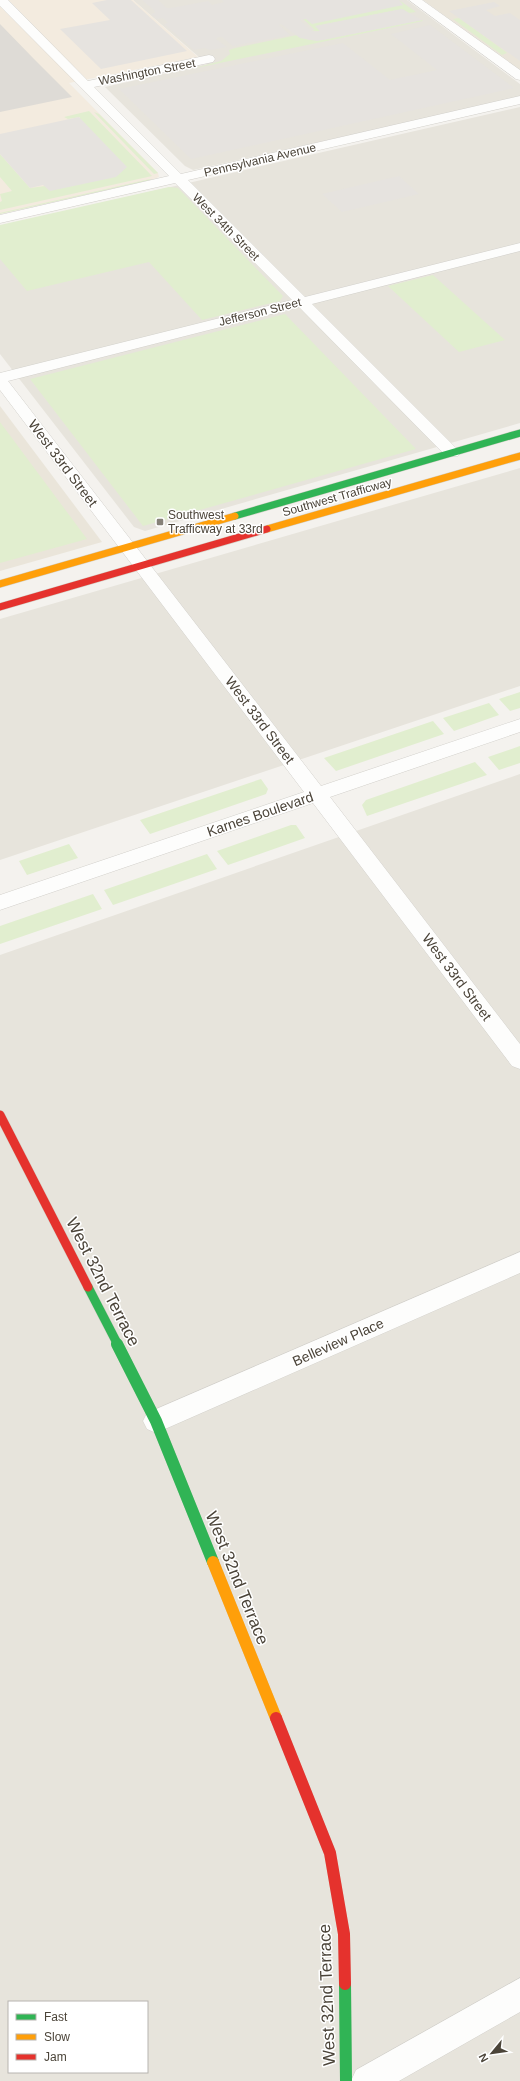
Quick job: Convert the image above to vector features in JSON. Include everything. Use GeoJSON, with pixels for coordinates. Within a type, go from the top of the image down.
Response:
{"type":"FeatureCollection","features":[{"type":"Feature","properties":{"kind":"main road","name":"Southwest Trafficway"},"geometry":{"type":"LineString","coordinates":[[0,584],[520,433]]}},
{"type":"Feature","properties":{"kind":"main road","name":"Southwest Trafficway"},"geometry":{"type":"LineString","coordinates":[[0,607],[520,456]]}},
{"type":"Feature","properties":{"kind":"main road","name":"West 32nd Terrace"},"geometry":{"type":"LineString","coordinates":[[0,1115],[156,1421],[330,1853],[344,1934],[346,2081]]}},
{"type":"Feature","properties":{"kind":"street","name":"West 34th Street"},"geometry":{"type":"LineString","coordinates":[[1,0],[452,453]]}},
{"type":"Feature","properties":{"kind":"street"},"geometry":{"type":"LineString","coordinates":[[415,0],[520,76]]}},
{"type":"Feature","properties":{"kind":"street","name":"Washington Street"},"geometry":{"type":"LineString","coordinates":[[84,84],[209,59]]}},
{"type":"Feature","properties":{"kind":"street","name":"Pennsylvania Avenue"},"geometry":{"type":"LineString","coordinates":[[0,219],[520,100]]}},
{"type":"Feature","properties":{"kind":"street","name":"Jefferson Street"},"geometry":{"type":"LineString","coordinates":[[0,379],[520,247]]}},
{"type":"Feature","properties":{"kind":"street","name":"West 33rd Street"},"geometry":{"type":"LineString","coordinates":[[0,379],[520,1060]]}},
{"type":"Feature","properties":{"kind":"street","name":"Karnes Boulevard"},"geometry":{"type":"LineString","coordinates":[[0,903],[520,725]]}},
{"type":"Feature","properties":{"kind":"street","name":"Belleview Place"},"geometry":{"type":"LineString","coordinates":[[156,1421],[520,1262]]}},
{"type":"Feature","properties":{"kind":"street"},"geometry":{"type":"LineString","coordinates":[[367,2081],[520,1994]]}},
{"type":"Feature","properties":{"kind":"shaded area"},"geometry":{"type":"Polygon","coordinates":[[[0,0],[133,0],[198,57],[69,83],[158,173],[159,177],[0,214],[0,0]]]}},
{"type":"Feature","properties":{"kind":"shaded area"},"geometry":{"type":"Polygon","coordinates":[[[107,0],[131,0],[187,51],[101,69],[60,29],[110,20],[92,3],[107,0]]]}},
{"type":"Feature","properties":{"kind":"shaded area"},"geometry":{"type":"Polygon","coordinates":[[[133,0],[407,0],[520,84],[520,97],[193,170],[185,166],[105,87],[207,64],[133,0]]]}},
{"type":"Feature","properties":{"kind":"shaded area"},"geometry":{"type":"Polygon","coordinates":[[[142,0],[158,0],[167,8],[208,1],[212,5],[224,2],[222,0],[399,0],[403,5],[312,24],[306,19],[300,20],[312,31],[316,32],[320,31],[315,26],[402,9],[422,20],[317,41],[300,38],[281,24],[279,25],[290,35],[233,46],[222,37],[218,37],[216,39],[227,47],[210,50],[205,48],[194,50],[164,24],[168,23],[163,18],[157,19],[151,14],[155,13],[154,10],[142,0]]]}},
{"type":"Feature","properties":{"kind":"shaded area"},"geometry":{"type":"Polygon","coordinates":[[[423,0],[520,0],[520,71],[423,0]]]}},
{"type":"Feature","properties":{"kind":"shaded area"},"geometry":{"type":"Polygon","coordinates":[[[494,2],[500,6],[486,10],[495,16],[510,13],[520,20],[520,61],[449,11],[494,2]]]}},
{"type":"Feature","properties":{"kind":"shaded area"},"geometry":{"type":"Polygon","coordinates":[[[430,25],[514,88],[191,159],[119,89],[343,43],[390,80],[437,70],[391,34],[430,25]]]}},
{"type":"Feature","properties":{"kind":"shaded area"},"geometry":{"type":"Polygon","coordinates":[[[520,107],[520,423],[145,531],[134,527],[0,354],[0,226],[520,107]]]}},
{"type":"Feature","properties":{"kind":"shaded area"},"geometry":{"type":"Polygon","coordinates":[[[79,117],[127,167],[116,177],[50,191],[43,185],[30,188],[0,154],[0,134],[79,117]]]}},
{"type":"Feature","properties":{"kind":"shaded area"},"geometry":{"type":"Polygon","coordinates":[[[399,176],[419,194],[342,212],[322,194],[399,176]]]}},
{"type":"Feature","properties":{"kind":"shaded area"},"geometry":{"type":"Polygon","coordinates":[[[0,406],[102,542],[0,571],[0,406]]]}},
{"type":"Feature","properties":{"kind":"shaded area"},"geometry":{"type":"Polygon","coordinates":[[[520,468],[520,686],[0,860],[0,619],[520,468]]]}},
{"type":"Feature","properties":{"kind":"shaded area"},"geometry":{"type":"Polygon","coordinates":[[[520,774],[520,2081],[0,2081],[0,955],[520,774]]]}},
{"type":"Feature","properties":{"kind":"green space"},"geometry":{"type":"Polygon","coordinates":[[[399,0],[416,12],[409,13],[402,9],[316,26],[320,31],[312,31],[315,30],[303,19],[403,5],[399,0]]]}},
{"type":"Feature","properties":{"kind":"green space"},"geometry":{"type":"Polygon","coordinates":[[[459,18],[507,53],[502,55],[453,19],[459,18]]]}},
{"type":"Feature","properties":{"kind":"green space"},"geometry":{"type":"Polygon","coordinates":[[[423,21],[191,69],[221,61],[230,54],[229,50],[235,48],[297,35],[309,40],[323,40],[423,21]]]}},
{"type":"Feature","properties":{"kind":"green space"},"geometry":{"type":"Polygon","coordinates":[[[89,111],[152,176],[0,210],[0,202],[2,201],[0,194],[12,191],[0,177],[0,154],[30,188],[45,186],[80,117],[68,119],[64,117],[89,111]]]}},
{"type":"Feature","properties":{"kind":"green space"},"geometry":{"type":"Polygon","coordinates":[[[94,112],[99,114],[158,173],[154,174],[94,112]]]}},
{"type":"Feature","properties":{"kind":"green space"},"geometry":{"type":"Polygon","coordinates":[[[151,180],[0,214],[0,213],[151,180]]]}},
{"type":"Feature","properties":{"kind":"green space"},"geometry":{"type":"Polygon","coordinates":[[[169,187],[178,188],[283,296],[280,301],[202,320],[149,262],[27,291],[0,259],[0,225],[169,187]]]}},
{"type":"Feature","properties":{"kind":"green space"},"geometry":{"type":"Polygon","coordinates":[[[433,275],[505,340],[459,352],[388,286],[433,275]]]}},
{"type":"Feature","properties":{"kind":"green space"},"geometry":{"type":"Polygon","coordinates":[[[285,314],[416,449],[143,526],[30,379],[285,314]]]}},
{"type":"Feature","properties":{"kind":"green space"},"geometry":{"type":"Polygon","coordinates":[[[0,422],[87,539],[0,563],[0,422]]]}},
{"type":"Feature","properties":{"kind":"green space"},"geometry":{"type":"Polygon","coordinates":[[[520,692],[520,708],[510,711],[499,699],[520,692]]]}},
{"type":"Feature","properties":{"kind":"green space"},"geometry":{"type":"Polygon","coordinates":[[[489,703],[499,715],[454,731],[443,718],[489,703]]]}},
{"type":"Feature","properties":{"kind":"green space"},"geometry":{"type":"Polygon","coordinates":[[[433,721],[444,734],[336,771],[324,758],[433,721]]]}},
{"type":"Feature","properties":{"kind":"green space"},"geometry":{"type":"Polygon","coordinates":[[[520,746],[520,763],[499,770],[488,757],[520,746]]]}},
{"type":"Feature","properties":{"kind":"green space"},"geometry":{"type":"Polygon","coordinates":[[[475,762],[487,775],[367,816],[362,805],[366,800],[475,762]]]}},
{"type":"Feature","properties":{"kind":"green space"},"geometry":{"type":"Polygon","coordinates":[[[261,779],[268,789],[266,794],[150,834],[140,820],[261,779]]]}},
{"type":"Feature","properties":{"kind":"green space"},"geometry":{"type":"Polygon","coordinates":[[[291,825],[296,825],[305,838],[228,865],[217,851],[291,825]]]}},
{"type":"Feature","properties":{"kind":"green space"},"geometry":{"type":"Polygon","coordinates":[[[69,844],[78,858],[27,875],[19,861],[69,844]]]}},
{"type":"Feature","properties":{"kind":"green space"},"geometry":{"type":"Polygon","coordinates":[[[207,854],[217,869],[113,905],[104,890],[207,854]]]}},
{"type":"Feature","properties":{"kind":"green space"},"geometry":{"type":"Polygon","coordinates":[[[93,894],[102,909],[0,944],[0,926],[93,894]]]}},
{"type":"Feature","properties":{"kind":"building"},"geometry":{"type":"Polygon","coordinates":[[[0,24],[33,58],[72,97],[0,112],[0,24]]]}},
{"type":"Feature","properties":{"kind":"traffic: fast"},"geometry":{"type":"LineString","coordinates":[[235,516],[520,433]]}},
{"type":"Feature","properties":{"kind":"traffic: fast"},"geometry":{"type":"LineString","coordinates":[[88,1287],[156,1421],[213,1562]]}},
{"type":"Feature","properties":{"kind":"traffic: fast"},"geometry":{"type":"LineString","coordinates":[[345,1984],[346,2081]]}},
{"type":"Feature","properties":{"kind":"traffic: slow"},"geometry":{"type":"LineString","coordinates":[[267,529],[520,456]]}},
{"type":"Feature","properties":{"kind":"traffic: slow"},"geometry":{"type":"LineString","coordinates":[[0,584],[235,516]]}},
{"type":"Feature","properties":{"kind":"traffic: slow"},"geometry":{"type":"LineString","coordinates":[[213,1562],[276,1718]]}},
{"type":"Feature","properties":{"kind":"traffic: jam"},"geometry":{"type":"LineString","coordinates":[[0,607],[267,529]]}},
{"type":"Feature","properties":{"kind":"traffic: jam"},"geometry":{"type":"LineString","coordinates":[[0,1115],[88,1287]]}},
{"type":"Feature","properties":{"kind":"traffic: jam"},"geometry":{"type":"LineString","coordinates":[[276,1718],[330,1853],[344,1934],[345,1984]]}},
{"type":"Feature","properties":{"kind":"place","name":"Southwest Trafficway at 33rd"},"geometry":{"type":"Point","coordinates":[160,522]}}]}
